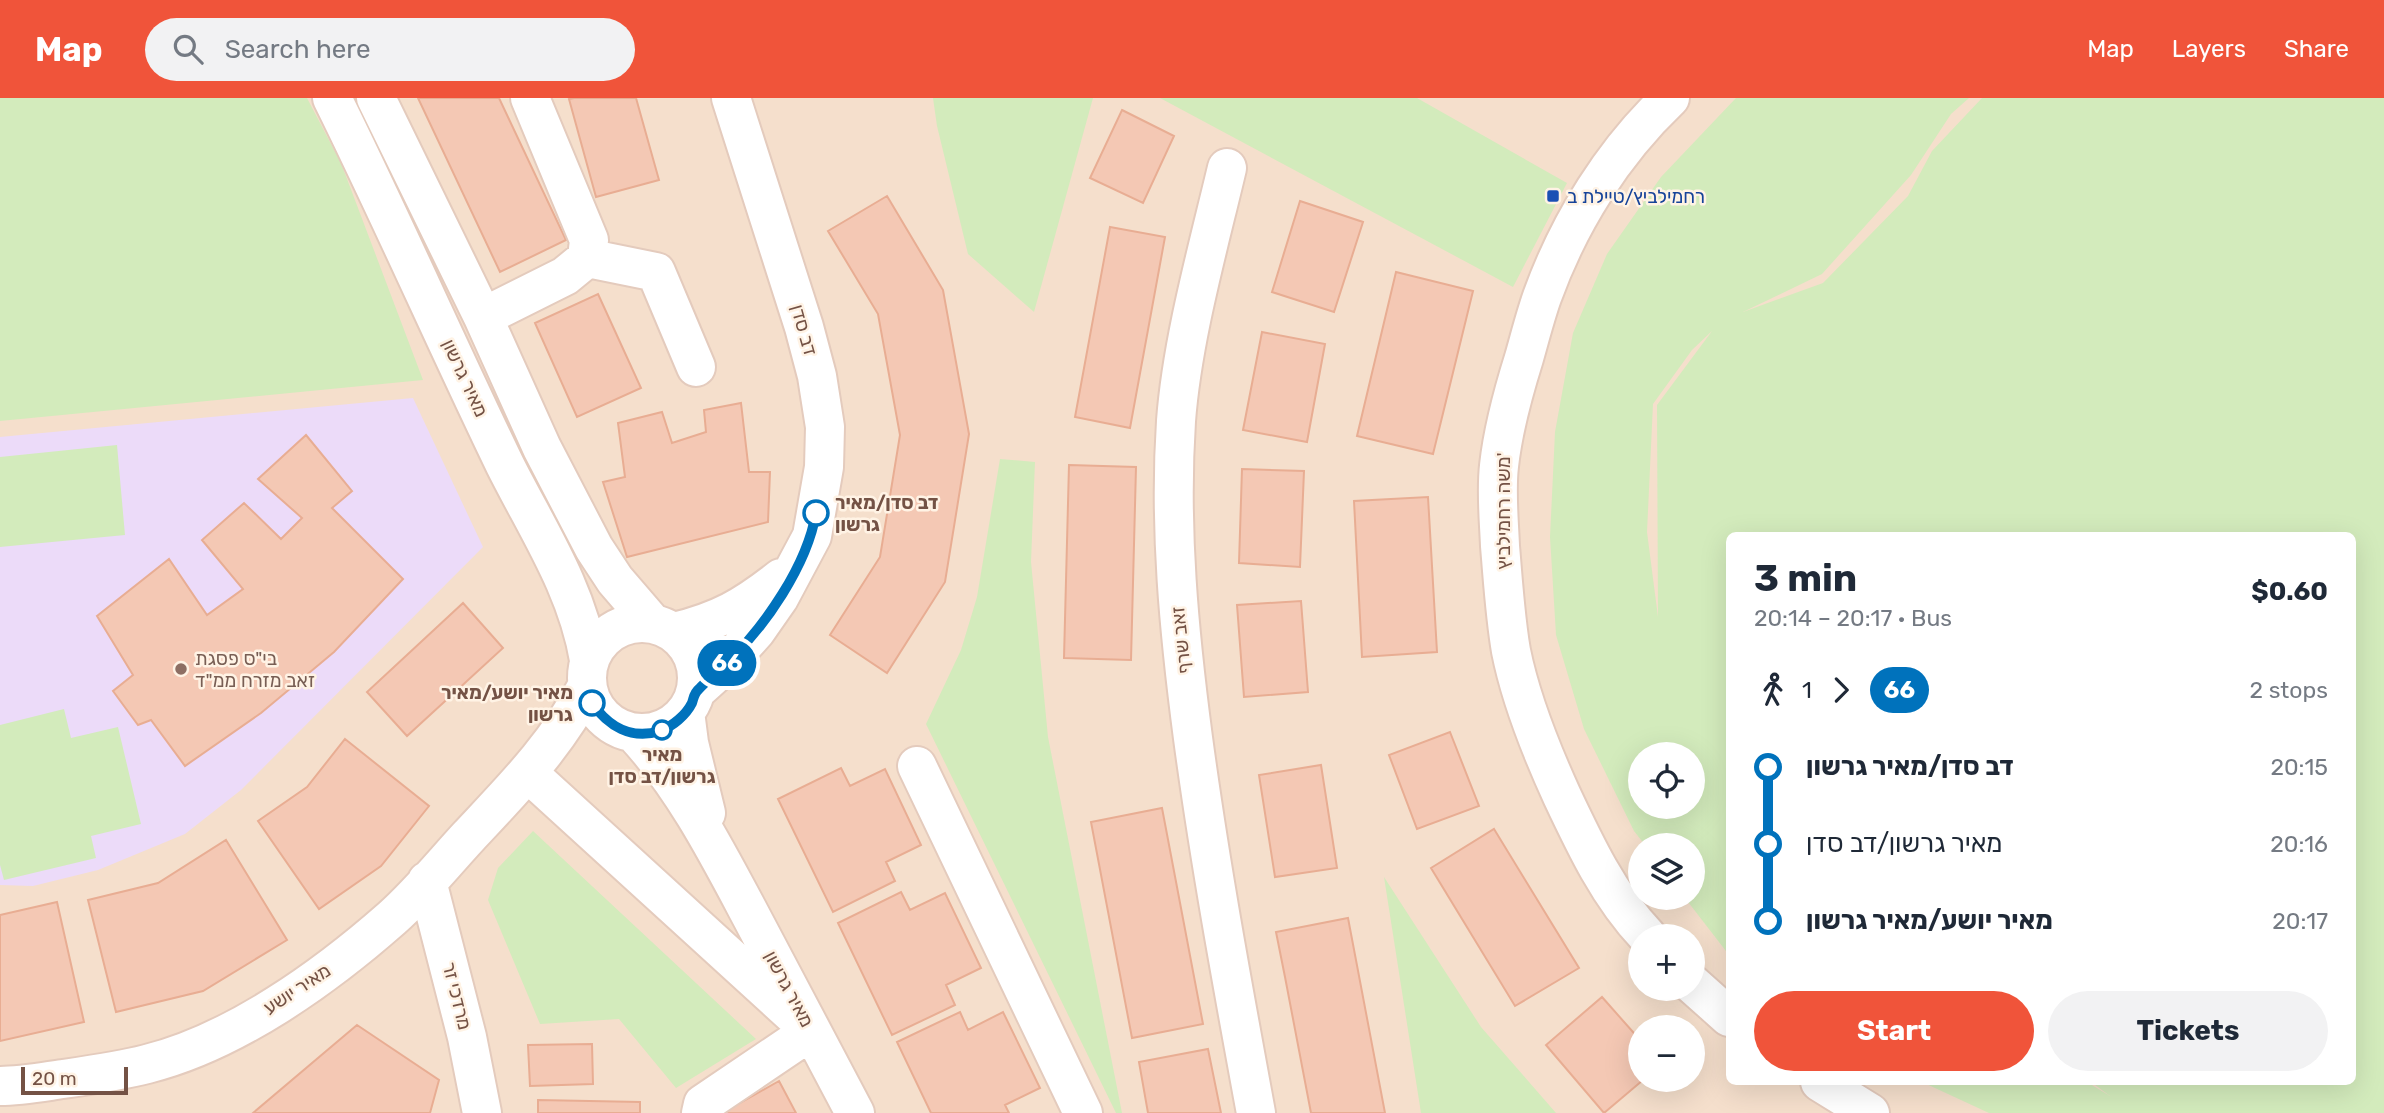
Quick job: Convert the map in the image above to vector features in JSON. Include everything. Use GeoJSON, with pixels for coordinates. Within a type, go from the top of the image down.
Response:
{"type":"FeatureCollection","features":[{"type":"Feature","properties":{"kind":"street","name":"מאיר גרשון"},"geometry":{"type":"LineString","coordinates":[[332,98],[506,466],[559,568],[584,631],[588,673]]}},
{"type":"Feature","properties":{"kind":"street"},"geometry":{"type":"LineString","coordinates":[[376,98],[483,317],[541,448],[594,548],[615,580],[691,652],[696,665],[691,702],[675,723],[662,730],[624,730],[601,716],[592,703],[588,673],[596,646],[620,626],[636,622],[663,628]]}},
{"type":"Feature","properties":{"kind":"street"},"geometry":{"type":"LineString","coordinates":[[483,317],[565,276],[587,258],[589,240],[530,98]]}},
{"type":"Feature","properties":{"kind":"street","name":"דב סדן"},"geometry":{"type":"LineString","coordinates":[[691,702],[756,631],[797,566],[812,536],[824,467],[825,427],[817,376],[731,98]]}},
{"type":"Feature","properties":{"kind":"street","name":"משה רחמילביץ'"},"geometry":{"type":"LineString","coordinates":[[1638,924],[1606,882],[1579,834],[1528,712],[1511,652],[1503,592],[1499,467],[1510,403],[1542,297],[1563,248],[1591,196],[1621,150],[1670,98]]}},
{"type":"Feature","properties":{"kind":"street","name":"זאב שרף"},"geometry":{"type":"LineString","coordinates":[[1227,168],[1186,352],[1176,419],[1173,496],[1175,580],[1210,861],[1256,1113]]}},
{"type":"Feature","properties":{"kind":"street"},"geometry":{"type":"LineString","coordinates":[[587,258],[656,272],[696,367]]}},
{"type":"Feature","properties":{"kind":"street","name":"דב סדן"},"geometry":{"type":"LineString","coordinates":[[663,628],[709,624],[733,613],[797,566]]}},
{"type":"Feature","properties":{"kind":"street","name":"מאיר יושע"},"geometry":{"type":"LineString","coordinates":[[0,1086],[83,1077],[149,1063],[210,1041],[277,1005],[332,967],[394,916],[528,774],[562,730],[588,673]]}},
{"type":"Feature","properties":{"kind":"street","name":"מאיר גרשון"},"geometry":{"type":"LineString","coordinates":[[691,702],[694,769],[710,829],[723,864]]}},
{"type":"Feature","properties":{"kind":"street","name":"מאיר גרשון"},"geometry":{"type":"LineString","coordinates":[[624,730],[663,768],[723,864],[855,1113]]}},
{"type":"Feature","properties":{"kind":"street","name":"מאיר יושע"},"geometry":{"type":"LineString","coordinates":[[528,774],[624,730]]}},
{"type":"Feature","properties":{"kind":"street"},"geometry":{"type":"LineString","coordinates":[[917,766],[1083,1113]]}},
{"type":"Feature","properties":{"kind":"street"},"geometry":{"type":"LineString","coordinates":[[528,774],[811,1031],[703,1104],[701,1113]]}},
{"type":"Feature","properties":{"kind":"street","name":"מרדכי זר"},"geometry":{"type":"LineString","coordinates":[[427,881],[467,1037],[482,1113]]}},
{"type":"Feature","properties":{"kind":"street"},"geometry":{"type":"LineString","coordinates":[[1705,996],[1726,1014]]}},
{"type":"Feature","properties":{"kind":"street"},"geometry":{"type":"LineString","coordinates":[[1826,1085],[1870,1113]]}},
{"type":"Feature","properties":{"kind":"shaded area"},"geometry":{"type":"Polygon","coordinates":[[[0,98],[2051,98],[1679,523],[1726,697],[1726,1085],[2356,1085],[2356,1076],[2384,1032],[2384,1113],[0,1113],[0,98]]]}},
{"type":"Feature","properties":{"kind":"shaded area","name":"בי\"ס פסגת זאב מזרח ממ\"ד"},"geometry":{"type":"Polygon","coordinates":[[[413,398],[483,547],[241,790],[185,834],[98,870],[33,886],[0,885],[0,437],[413,398]]]}},
{"type":"Feature","properties":{"kind":"green space"},"geometry":{"type":"Polygon","coordinates":[[[0,98],[307,98],[341,163],[423,380],[0,421],[0,98]]]}},
{"type":"Feature","properties":{"kind":"green space"},"geometry":{"type":"Polygon","coordinates":[[[933,98],[1093,98],[1034,312],[968,254],[937,126],[933,98]]]}},
{"type":"Feature","properties":{"kind":"green space"},"geometry":{"type":"Polygon","coordinates":[[[1160,98],[1417,98],[1567,183],[1513,287],[1160,98]]]}},
{"type":"Feature","properties":{"kind":"green space"},"geometry":{"type":"Polygon","coordinates":[[[1736,98],[1969,98],[1951,114],[1911,175],[1822,274],[1743,312],[1823,283],[1908,196],[1932,151],[1982,98],[2384,98],[2384,1113],[1989,1113],[1928,1085],[2092,1085],[2110,1096],[2095,1085],[2356,1085],[2356,532],[1726,532],[1726,951],[1694,910],[1705,910],[1705,833],[1636,833],[1628,819],[1705,819],[1705,742],[1628,742],[1628,819],[1584,729],[1556,635],[1550,537],[1555,432],[1573,333],[1607,254],[1661,177],[1736,98]],[[1712,331],[1692,350],[1653,404],[1647,532],[1658,617],[1657,405],[1712,331]]]}},
{"type":"Feature","properties":{"kind":"green space"},"geometry":{"type":"Polygon","coordinates":[[[117,445],[125,535],[0,547],[0,457],[117,445]]]}},
{"type":"Feature","properties":{"kind":"green space"},"geometry":{"type":"Polygon","coordinates":[[[1000,459],[1035,462],[1031,562],[1048,737],[1122,1113],[1116,1113],[926,724],[961,650],[977,597],[1000,459]]]}},
{"type":"Feature","properties":{"kind":"green space"},"geometry":{"type":"Polygon","coordinates":[[[64,709],[71,738],[118,727],[141,824],[91,836],[96,858],[4,880],[0,865],[0,725],[64,709]]]}},
{"type":"Feature","properties":{"kind":"green space"},"geometry":{"type":"Polygon","coordinates":[[[533,831],[756,1039],[676,1088],[619,1019],[540,1024],[488,900],[498,868],[533,831]]]}},
{"type":"Feature","properties":{"kind":"green space"},"geometry":{"type":"Polygon","coordinates":[[[1384,877],[1481,1027],[1556,1113],[1421,1113],[1384,877]]]}},
{"type":"Feature","properties":{"kind":"building"},"geometry":{"type":"Polygon","coordinates":[[[418,98],[499,98],[566,240],[500,272],[418,98]]]}},
{"type":"Feature","properties":{"kind":"building"},"geometry":{"type":"Polygon","coordinates":[[[636,98],[659,180],[596,197],[569,99],[636,98]]]}},
{"type":"Feature","properties":{"kind":"building"},"geometry":{"type":"Polygon","coordinates":[[[1122,110],[1174,136],[1143,203],[1090,178],[1122,110]]]}},
{"type":"Feature","properties":{"kind":"building"},"geometry":{"type":"Polygon","coordinates":[[[887,196],[943,290],[969,434],[945,582],[887,673],[830,635],[880,557],[900,435],[878,314],[828,231],[887,196]]]}},
{"type":"Feature","properties":{"kind":"building"},"geometry":{"type":"Polygon","coordinates":[[[1300,201],[1363,222],[1334,312],[1272,292],[1300,201]]]}},
{"type":"Feature","properties":{"kind":"building"},"geometry":{"type":"Polygon","coordinates":[[[1110,227],[1165,237],[1130,428],[1075,417],[1110,227]]]}},
{"type":"Feature","properties":{"kind":"building"},"geometry":{"type":"Polygon","coordinates":[[[1396,272],[1473,291],[1433,454],[1357,436],[1396,272]]]}},
{"type":"Feature","properties":{"kind":"building"},"geometry":{"type":"Polygon","coordinates":[[[598,294],[641,388],[577,417],[535,323],[598,294]]]}},
{"type":"Feature","properties":{"kind":"building"},"geometry":{"type":"Polygon","coordinates":[[[1262,332],[1325,344],[1307,442],[1243,430],[1262,332]]]}},
{"type":"Feature","properties":{"kind":"building"},"geometry":{"type":"Polygon","coordinates":[[[741,403],[749,472],[770,472],[768,522],[627,557],[603,482],[625,477],[618,423],[662,412],[672,443],[706,432],[704,410],[741,403]]]}},
{"type":"Feature","properties":{"kind":"building"},"geometry":{"type":"Polygon","coordinates":[[[306,435],[352,491],[332,508],[403,579],[334,652],[261,713],[185,766],[151,720],[138,725],[113,691],[133,675],[97,616],[169,559],[207,615],[243,589],[202,540],[244,503],[281,539],[302,518],[258,479],[306,435]]]}},
{"type":"Feature","properties":{"kind":"building"},"geometry":{"type":"Polygon","coordinates":[[[1069,465],[1136,467],[1131,660],[1064,658],[1069,465]]]}},
{"type":"Feature","properties":{"kind":"building"},"geometry":{"type":"Polygon","coordinates":[[[1242,469],[1304,471],[1300,567],[1239,563],[1242,469]]]}},
{"type":"Feature","properties":{"kind":"building"},"geometry":{"type":"Polygon","coordinates":[[[1428,497],[1437,652],[1362,657],[1354,501],[1428,497]]]}},
{"type":"Feature","properties":{"kind":"building"},"geometry":{"type":"Polygon","coordinates":[[[1301,601],[1308,692],[1244,697],[1237,605],[1301,601]]]}},
{"type":"Feature","properties":{"kind":"building"},"geometry":{"type":"Polygon","coordinates":[[[463,603],[503,648],[407,736],[367,692],[463,603]]]}},
{"type":"Feature","properties":{"kind":"building"},"geometry":{"type":"Polygon","coordinates":[[[1450,732],[1479,806],[1417,829],[1389,755],[1450,732]]]}},
{"type":"Feature","properties":{"kind":"building"},"geometry":{"type":"Polygon","coordinates":[[[345,739],[429,806],[381,866],[319,909],[258,821],[307,787],[345,739]]]}},
{"type":"Feature","properties":{"kind":"building"},"geometry":{"type":"Polygon","coordinates":[[[1321,765],[1337,868],[1275,877],[1259,775],[1321,765]]]}},
{"type":"Feature","properties":{"kind":"building"},"geometry":{"type":"Polygon","coordinates":[[[841,768],[850,786],[885,769],[921,845],[886,862],[895,881],[833,912],[778,799],[841,768]]]}},
{"type":"Feature","properties":{"kind":"building"},"geometry":{"type":"Polygon","coordinates":[[[1162,808],[1203,1024],[1132,1038],[1091,822],[1162,808]]]}},
{"type":"Feature","properties":{"kind":"building"},"geometry":{"type":"Polygon","coordinates":[[[1494,829],[1579,968],[1515,1006],[1431,868],[1494,829]]]}},
{"type":"Feature","properties":{"kind":"building"},"geometry":{"type":"Polygon","coordinates":[[[226,840],[287,940],[203,991],[116,1012],[88,900],[158,883],[226,840]]]}},
{"type":"Feature","properties":{"kind":"building"},"geometry":{"type":"Polygon","coordinates":[[[901,892],[910,910],[945,893],[981,968],[946,985],[955,1005],[892,1035],[838,923],[901,892]]]}},
{"type":"Feature","properties":{"kind":"building"},"geometry":{"type":"Polygon","coordinates":[[[57,902],[84,1022],[0,1041],[0,915],[57,902]]]}},
{"type":"Feature","properties":{"kind":"building"},"geometry":{"type":"Polygon","coordinates":[[[1348,918],[1385,1113],[1311,1113],[1276,932],[1348,918]]]}},
{"type":"Feature","properties":{"kind":"building"},"geometry":{"type":"Polygon","coordinates":[[[1602,997],[1628,1026],[1629,1092],[1604,1113],[1546,1045],[1602,997]]]}},
{"type":"Feature","properties":{"kind":"building"},"geometry":{"type":"Polygon","coordinates":[[[960,1012],[968,1030],[1003,1012],[1040,1088],[1005,1105],[1009,1113],[931,1113],[897,1042],[960,1012]]]}},
{"type":"Feature","properties":{"kind":"building"},"geometry":{"type":"Polygon","coordinates":[[[357,1025],[439,1080],[430,1113],[253,1113],[357,1025]]]}},
{"type":"Feature","properties":{"kind":"building"},"geometry":{"type":"Polygon","coordinates":[[[592,1044],[593,1084],[530,1086],[528,1045],[592,1044]]]}},
{"type":"Feature","properties":{"kind":"building"},"geometry":{"type":"Polygon","coordinates":[[[1208,1049],[1221,1113],[1148,1113],[1139,1062],[1208,1049]]]}},
{"type":"Feature","properties":{"kind":"building"},"geometry":{"type":"Polygon","coordinates":[[[779,1081],[796,1113],[722,1113],[779,1081]]]}},
{"type":"Feature","properties":{"kind":"building"},"geometry":{"type":"Polygon","coordinates":[[[538,1100],[640,1102],[640,1113],[538,1113],[538,1100]]]}},
{"type":"Feature","properties":{"kind":"bus line","name":"66"},"geometry":{"type":"LineString","coordinates":[[592,703],[601,716],[624,731],[648,733],[675,723],[691,705],[696,691],[727,663],[756,631],[779,597],[812,536],[816,513]]}},
{"type":"Feature","properties":{"kind":"place","name":"רחמילביץ/טיילת ב"},"geometry":{"type":"Point","coordinates":[1553,196]}},
{"type":"Feature","properties":{"kind":"place","name":"דב סדן/מאיר גרשון"},"geometry":{"type":"Point","coordinates":[816,513]}},
{"type":"Feature","properties":{"kind":"place","name":"בי\"ס פסגת זאב מזרח ממ\"ד"},"geometry":{"type":"Point","coordinates":[181,669]}},
{"type":"Feature","properties":{"kind":"place","name":"מאיר יושע/מאיר גרשון"},"geometry":{"type":"Point","coordinates":[592,703]}},
{"type":"Feature","properties":{"kind":"place","name":"מאיר גרשון/דב סדן"},"geometry":{"type":"Point","coordinates":[662,730]}}]}
